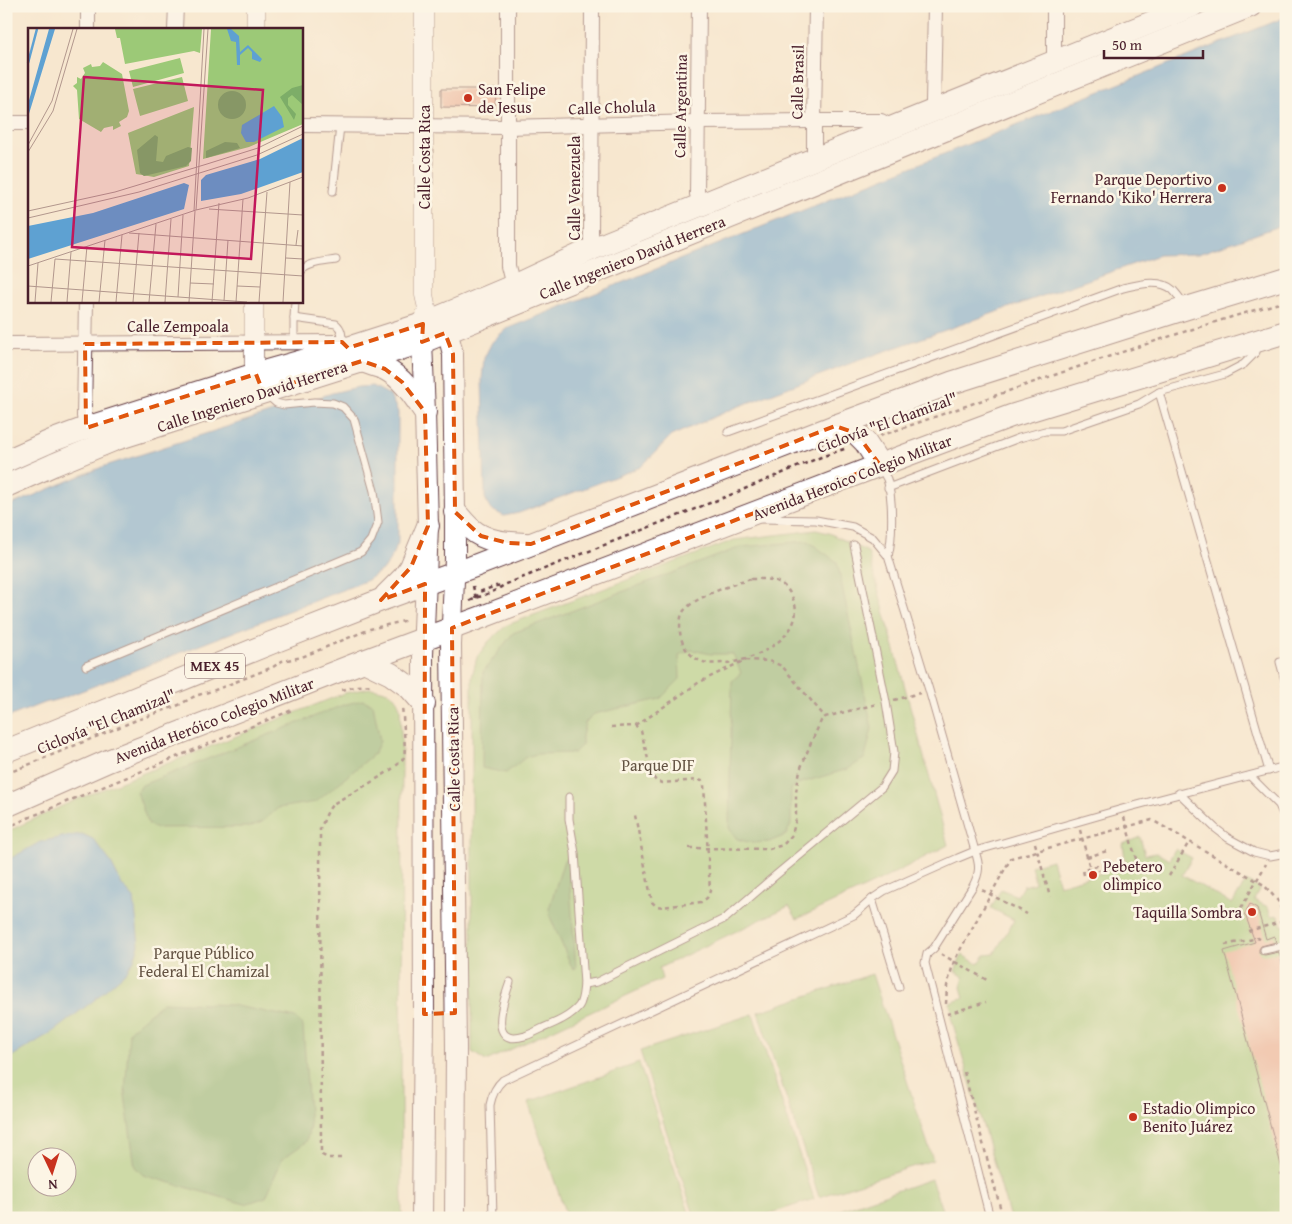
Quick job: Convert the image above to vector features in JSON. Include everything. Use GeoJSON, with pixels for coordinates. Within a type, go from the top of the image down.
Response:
{"type":"FeatureCollection","features":[{"type":"Feature","properties":{"kind":"main road","name":"Calle Ingeniero David Herrera"},"geometry":{"type":"LineString","coordinates":[[6,486],[116,439],[260,383],[430,325],[1250,6]]}},
{"type":"Feature","properties":{"kind":"main road","name":"Calle Ingeniero David Herrera"},"geometry":{"type":"LineString","coordinates":[[430,325],[592,249],[1184,8]]}},
{"type":"Feature","properties":{"kind":"main road"},"geometry":{"type":"LineString","coordinates":[[425,584],[464,580],[530,544],[951,383],[1286,278]]}},
{"type":"Feature","properties":{"kind":"main road","name":"Calle Costa Rica"},"geometry":{"type":"LineString","coordinates":[[422,1218],[424,638],[428,526],[425,412],[430,325]]}},
{"type":"Feature","properties":{"kind":"main road","name":"Calle Costa Rica"},"geometry":{"type":"LineString","coordinates":[[430,325],[450,342],[452,354],[455,512],[464,580],[452,628],[456,1013],[455,1218]]}},
{"type":"Feature","properties":{"kind":"main road","name":"Avenida Heroico Colegio Militar"},"geometry":{"type":"LineString","coordinates":[[424,638],[1011,416],[1286,332]]}},
{"type":"Feature","properties":{"kind":"main road"},"geometry":{"type":"LineString","coordinates":[[351,351],[386,369],[402,382],[425,412]]}},
{"type":"Feature","properties":{"kind":"main road","name":"Calle Ingeniero David Herrera"},"geometry":{"type":"LineString","coordinates":[[6,461],[86,428],[260,383]]}},
{"type":"Feature","properties":{"kind":"main road"},"geometry":{"type":"LineString","coordinates":[[835,426],[856,433],[865,442],[880,465]]}},
{"type":"Feature","properties":{"kind":"main road"},"geometry":{"type":"LineString","coordinates":[[455,512],[471,529],[481,536],[508,543],[530,544]]}},
{"type":"Feature","properties":{"kind":"main road"},"geometry":{"type":"LineString","coordinates":[[381,600],[410,567],[428,526]]}},
{"type":"Feature","properties":{"kind":"main road","name":"MEX 45"},"geometry":{"type":"LineString","coordinates":[[6,751],[271,643],[425,584]]}},
{"type":"Feature","properties":{"kind":"main road","name":"Avenida Heróico Colegio Militar"},"geometry":{"type":"LineString","coordinates":[[6,806],[108,761],[424,638]]}},
{"type":"Feature","properties":{"kind":"main road"},"geometry":{"type":"LineString","coordinates":[[364,661],[391,674],[409,687],[424,704]]}},
{"type":"Feature","properties":{"kind":"main road"},"geometry":{"type":"LineString","coordinates":[[424,1014],[456,1013]]}},
{"type":"Feature","properties":{"kind":"street"},"geometry":{"type":"LineString","coordinates":[[88,6],[88,28]]}},
{"type":"Feature","properties":{"kind":"street"},"geometry":{"type":"LineString","coordinates":[[176,6],[176,28]]}},
{"type":"Feature","properties":{"kind":"street"},"geometry":{"type":"LineString","coordinates":[[256,6],[256,28]]}},
{"type":"Feature","properties":{"kind":"street","name":"Calle Costa Rica"},"geometry":{"type":"LineString","coordinates":[[424,6],[424,295],[430,325]]}},
{"type":"Feature","properties":{"kind":"street"},"geometry":{"type":"LineString","coordinates":[[508,6],[508,266],[513,286]]}},
{"type":"Feature","properties":{"kind":"street","name":"Calle Venezuela"},"geometry":{"type":"LineString","coordinates":[[592,6],[592,249]]}},
{"type":"Feature","properties":{"kind":"street","name":"Calle Argentina"},"geometry":{"type":"LineString","coordinates":[[699,6],[697,194],[700,205]]}},
{"type":"Feature","properties":{"kind":"street","name":"Calle Brasil"},"geometry":{"type":"LineString","coordinates":[[816,6],[814,121],[814,151],[816,158]]}},
{"type":"Feature","properties":{"kind":"street"},"geometry":{"type":"LineString","coordinates":[[935,6],[933,102],[936,110]]}},
{"type":"Feature","properties":{"kind":"street"},"geometry":{"type":"LineString","coordinates":[[1054,6],[1055,62]]}},
{"type":"Feature","properties":{"kind":"street","name":"Calle Cholula"},"geometry":{"type":"LineString","coordinates":[[302,125],[507,127],[814,121],[881,122],[892,128]]}},
{"type":"Feature","properties":{"kind":"street"},"geometry":{"type":"LineString","coordinates":[[6,123],[28,123]]}},
{"type":"Feature","properties":{"kind":"street"},"geometry":{"type":"LineString","coordinates":[[86,302],[84,416],[86,428]]}},
{"type":"Feature","properties":{"kind":"street"},"geometry":{"type":"LineString","coordinates":[[254,302],[254,365],[260,383]]}},
{"type":"Feature","properties":{"kind":"street","name":"Calle Zempoala"},"geometry":{"type":"LineString","coordinates":[[6,344],[294,343],[351,351]]}},
{"type":"Feature","properties":{"kind":"lane"},"geometry":{"type":"LineString","coordinates":[[333,191],[340,126]]}},
{"type":"Feature","properties":{"kind":"lane"},"geometry":{"type":"LineString","coordinates":[[302,270],[309,265],[336,260]]}},
{"type":"Feature","properties":{"kind":"lane"},"geometry":{"type":"LineString","coordinates":[[728,432],[1123,288],[1145,284],[1162,284],[1171,288],[1187,308]]}},
{"type":"Feature","properties":{"kind":"lane"},"geometry":{"type":"LineString","coordinates":[[294,343],[295,302]]}},
{"type":"Feature","properties":{"kind":"lane"},"geometry":{"type":"LineString","coordinates":[[294,318],[336,324],[340,327],[351,351]]}},
{"type":"Feature","properties":{"kind":"lane"},"geometry":{"type":"LineString","coordinates":[[888,488],[1019,438],[1045,430],[1061,430],[1139,404],[1159,392],[1225,374],[1244,364],[1256,352],[1258,340]]}},
{"type":"Feature","properties":{"kind":"lane"},"geometry":{"type":"LineString","coordinates":[[86,666],[361,552],[372,540],[378,522],[374,491],[354,420],[343,407],[333,403],[314,402],[284,405],[276,403],[260,383]]}},
{"type":"Feature","properties":{"kind":"lane"},"geometry":{"type":"LineString","coordinates":[[1159,392],[1269,771]]}},
{"type":"Feature","properties":{"kind":"lane"},"geometry":{"type":"LineString","coordinates":[[880,465],[887,481],[891,501],[891,545],[888,556]]}},
{"type":"Feature","properties":{"kind":"lane"},"geometry":{"type":"LineString","coordinates":[[740,519],[816,520],[853,527],[873,538],[888,556],[979,862],[979,870],[973,886],[934,948],[927,954],[925,963],[990,1218]]}},
{"type":"Feature","properties":{"kind":"lane"},"geometry":{"type":"LineString","coordinates":[[584,984],[597,982],[726,918],[776,874],[882,787],[892,771],[894,752],[886,702],[854,545]]}},
{"type":"Feature","properties":{"kind":"lane"},"geometry":{"type":"LineString","coordinates":[[1286,660],[1280,662],[1286,684]]}},
{"type":"Feature","properties":{"kind":"lane"},"geometry":{"type":"LineString","coordinates":[[493,1218],[490,1105],[492,1095],[503,1080],[854,915],[884,891],[975,851],[1179,793],[1286,766]]}},
{"type":"Feature","properties":{"kind":"lane"},"geometry":{"type":"LineString","coordinates":[[1250,776],[1279,805],[1286,821]]}},
{"type":"Feature","properties":{"kind":"lane"},"geometry":{"type":"LineString","coordinates":[[1179,793],[1228,838],[1254,852],[1270,856],[1286,852]]}},
{"type":"Feature","properties":{"kind":"lane"},"geometry":{"type":"LineString","coordinates":[[510,982],[500,1017],[501,1028],[510,1037],[526,1036],[571,1014],[579,1006],[583,997],[584,984],[575,853],[569,797]]}},
{"type":"Feature","properties":{"kind":"lane"},"geometry":{"type":"LineString","coordinates":[[872,899],[899,987]]}},
{"type":"Feature","properties":{"kind":"lane"},"geometry":{"type":"LineString","coordinates":[[1268,949],[1286,944]]}},
{"type":"Feature","properties":{"kind":"path","name":"Ciclovía \"El Chamizal\""},"geometry":{"type":"LineString","coordinates":[[470,601],[504,585],[821,457],[1037,381],[1212,323],[1286,301]]}},
{"type":"Feature","properties":{"kind":"path"},"geometry":{"type":"LineString","coordinates":[[611,727],[636,726],[698,683],[745,660],[766,650],[778,643],[790,629],[796,615],[795,601],[787,588],[778,582],[767,579],[751,579],[704,596],[683,613],[680,624],[680,636],[685,649],[696,659],[708,663],[745,660],[769,661],[782,666],[825,717]]}},
{"type":"Feature","properties":{"kind":"path"},"geometry":{"type":"LineString","coordinates":[[464,580],[479,606]]}},
{"type":"Feature","properties":{"kind":"path","name":"Ciclovía \"El Chamizal\""},"geometry":{"type":"LineString","coordinates":[[6,774],[134,721],[179,705],[194,696],[215,690],[272,667],[282,661],[302,657],[370,628],[412,619]]}},
{"type":"Feature","properties":{"kind":"path"},"geometry":{"type":"LineString","coordinates":[[339,690],[358,686],[380,685]]}},
{"type":"Feature","properties":{"kind":"path"},"geometry":{"type":"LineString","coordinates":[[690,848],[769,849],[783,845],[792,835],[796,819],[796,792],[800,770],[821,721],[825,717],[929,690]]}},
{"type":"Feature","properties":{"kind":"path"},"geometry":{"type":"LineString","coordinates":[[341,1158],[328,1158],[321,1153],[320,829],[329,808],[333,804],[398,764],[404,756],[402,701]]}},
{"type":"Feature","properties":{"kind":"path"},"geometry":{"type":"LineString","coordinates":[[6,828],[294,709]]}},
{"type":"Feature","properties":{"kind":"path"},"geometry":{"type":"LineString","coordinates":[[636,726],[641,731],[652,775],[656,781],[662,783],[698,780],[702,781],[704,785],[707,848],[709,853],[710,891],[707,898],[701,902],[664,907],[656,906],[652,902],[636,815]]}},
{"type":"Feature","properties":{"kind":"path"},"geometry":{"type":"LineString","coordinates":[[1122,809],[1140,873]]}},
{"type":"Feature","properties":{"kind":"path"},"geometry":{"type":"LineString","coordinates":[[950,1022],[946,1003],[947,986],[954,961],[1011,858],[1152,820],[1264,885],[1278,901],[1286,922],[1248,931]]}},
{"type":"Feature","properties":{"kind":"path"},"geometry":{"type":"LineString","coordinates":[[1078,821],[1091,870]]}},
{"type":"Feature","properties":{"kind":"path"},"geometry":{"type":"LineString","coordinates":[[1032,834],[1050,897]]}},
{"type":"Feature","properties":{"kind":"path"},"geometry":{"type":"LineString","coordinates":[[1169,876],[1190,842]]}},
{"type":"Feature","properties":{"kind":"path"},"geometry":{"type":"LineString","coordinates":[[1087,857],[1107,851]]}},
{"type":"Feature","properties":{"kind":"path"},"geometry":{"type":"LineString","coordinates":[[1237,915],[1270,856]]}},
{"type":"Feature","properties":{"kind":"path"},"geometry":{"type":"LineString","coordinates":[[1084,875],[1083,870],[1091,870],[1097,866],[1099,871]]}},
{"type":"Feature","properties":{"kind":"path"},"geometry":{"type":"LineString","coordinates":[[973,886],[1027,914]]}},
{"type":"Feature","properties":{"kind":"path"},"geometry":{"type":"LineString","coordinates":[[1225,945],[1258,938],[1262,940],[1268,949]]}},
{"type":"Feature","properties":{"kind":"path"},"geometry":{"type":"LineString","coordinates":[[934,948],[942,956],[987,980]]}},
{"type":"Feature","properties":{"kind":"path"},"geometry":{"type":"LineString","coordinates":[[938,1016],[986,1002]]}},
{"type":"Feature","properties":{"kind":"path"},"geometry":{"type":"LineString","coordinates":[[962,1064],[1003,1218]]}},
{"type":"Feature","properties":{"kind":"path"},"geometry":{"type":"LineString","coordinates":[[1279,1174],[1286,1172]]}},
{"type":"Feature","properties":{"kind":"highlighted area"},"geometry":{"type":"Polygon","coordinates":[[[423,324],[422,342],[445,333],[453,354],[455,512],[481,536],[508,543],[531,544],[835,426],[856,433],[880,465],[452,628],[455,1013],[424,1014],[425,584],[381,600],[411,567],[428,526],[425,412],[402,382],[385,369],[362,361],[263,392],[256,374],[86,428],[85,344],[342,342],[348,348],[423,324]]]}},
{"type":"Feature","properties":{"kind":"green space","name":"Parque DIF"},"geometry":{"type":"Polygon","coordinates":[[[816,530],[829,533],[868,552],[948,845],[881,880],[797,919],[789,906],[659,968],[662,979],[486,1061],[472,1052],[472,676],[477,657],[489,641],[507,625],[734,540],[816,530]]]}},
{"type":"Feature","properties":{"kind":"green space"},"geometry":{"type":"Polygon","coordinates":[[[808,541],[837,562],[872,728],[865,758],[848,769],[797,784],[791,789],[791,824],[786,835],[769,842],[752,843],[737,839],[729,828],[732,681],[741,673],[733,654],[711,654],[692,650],[679,655],[680,679],[660,699],[594,714],[585,723],[582,745],[574,753],[537,754],[526,757],[506,773],[482,768],[483,672],[513,633],[741,547],[808,541]]]}},
{"type":"Feature","properties":{"kind":"green space","name":"Parque Público Federal El Chamizal"},"geometry":{"type":"Polygon","coordinates":[[[370,688],[389,693],[396,698],[400,708],[402,756],[402,1218],[6,1218],[6,832],[73,801],[345,693],[370,688]]]}},
{"type":"Feature","properties":{"kind":"green space"},"geometry":{"type":"Polygon","coordinates":[[[362,700],[373,704],[380,741],[374,754],[316,802],[278,808],[262,822],[249,827],[156,828],[148,824],[137,792],[142,785],[343,705],[362,700]]]}},
{"type":"Feature","properties":{"kind":"green space","name":"Estadio Olimpico Benito Juárez"},"geometry":{"type":"Polygon","coordinates":[[[1140,837],[1145,855],[1157,853],[1169,860],[1175,849],[1192,858],[1182,875],[1232,904],[1246,881],[1260,889],[1254,900],[1268,907],[1271,916],[1278,915],[1282,926],[1286,925],[1286,1218],[1010,1218],[951,1017],[953,1014],[950,1003],[964,998],[961,987],[964,977],[955,971],[962,955],[978,964],[985,955],[994,954],[1014,920],[991,908],[1001,889],[1017,896],[1023,886],[1035,883],[1031,866],[1052,860],[1059,885],[1126,866],[1123,844],[1140,837]]]}},
{"type":"Feature","properties":{"kind":"green space"},"geometry":{"type":"Polygon","coordinates":[[[564,860],[568,860],[576,968],[573,970],[551,919],[549,909],[564,860]]]}},
{"type":"Feature","properties":{"kind":"green space"},"geometry":{"type":"Polygon","coordinates":[[[872,974],[933,1160],[819,1197],[758,1012],[872,974]]]}},
{"type":"Feature","properties":{"kind":"green space"},"geometry":{"type":"Polygon","coordinates":[[[163,1002],[231,1005],[296,1018],[303,1026],[310,1127],[306,1142],[282,1159],[266,1197],[245,1204],[143,1175],[135,1167],[125,1095],[129,1031],[163,1002]]]}},
{"type":"Feature","properties":{"kind":"green space"},"geometry":{"type":"Polygon","coordinates":[[[753,1014],[814,1199],[757,1218],[695,1218],[640,1051],[753,1014]]]}},
{"type":"Feature","properties":{"kind":"green space"},"geometry":{"type":"Polygon","coordinates":[[[639,1063],[691,1218],[567,1218],[528,1102],[639,1063]]]}},
{"type":"Feature","properties":{"kind":"green space"},"geometry":{"type":"Polygon","coordinates":[[[931,1179],[945,1218],[817,1218],[931,1179]]]}},
{"type":"Feature","properties":{"kind":"water"},"geometry":{"type":"Polygon","coordinates":[[[1286,17],[1286,224],[1198,254],[1159,255],[860,360],[737,407],[671,436],[641,467],[519,513],[504,516],[490,509],[485,498],[482,379],[484,358],[492,342],[506,329],[1286,17]]]}},
{"type":"Feature","properties":{"kind":"water"},"geometry":{"type":"Polygon","coordinates":[[[373,386],[390,395],[398,412],[398,543],[386,567],[368,580],[63,698],[41,704],[6,718],[6,507],[102,467],[332,393],[358,387],[373,386]]]}},
{"type":"Feature","properties":{"kind":"water"},"geometry":{"type":"Polygon","coordinates":[[[82,834],[93,839],[110,861],[122,885],[134,898],[139,945],[134,960],[126,972],[93,1001],[54,1031],[6,1060],[6,861],[40,842],[82,834]]]}},
{"type":"Feature","properties":{"kind":"building","name":"San Felipe de Jesus"},"geometry":{"type":"Polygon","coordinates":[[[441,89],[496,89],[495,108],[441,107],[441,89]]]}},
{"type":"Feature","properties":{"kind":"building"},"geometry":{"type":"Polygon","coordinates":[[[1250,904],[1257,908],[1266,939],[1274,936],[1276,942],[1261,946],[1259,952],[1265,955],[1279,952],[1286,979],[1286,1168],[1282,1169],[1224,951],[1255,942],[1244,915],[1250,904]]]}},
{"type":"Feature","properties":{"kind":"place","name":"San Felipe de Jesus"},"geometry":{"type":"Point","coordinates":[468,98]}},
{"type":"Feature","properties":{"kind":"place","name":"Parque Deportivo Fernando 'Kiko' Herrera"},"geometry":{"type":"Point","coordinates":[1222,188]}},
{"type":"Feature","properties":{"kind":"place","name":"Pebetero olìmpico"},"geometry":{"type":"Point","coordinates":[1093,875]}},
{"type":"Feature","properties":{"kind":"place","name":"Taquilla Sombra"},"geometry":{"type":"Point","coordinates":[1252,912]}},
{"type":"Feature","properties":{"kind":"place","name":"Estadio Olimpico Benito Juárez"},"geometry":{"type":"Point","coordinates":[1133,1117]}}]}
